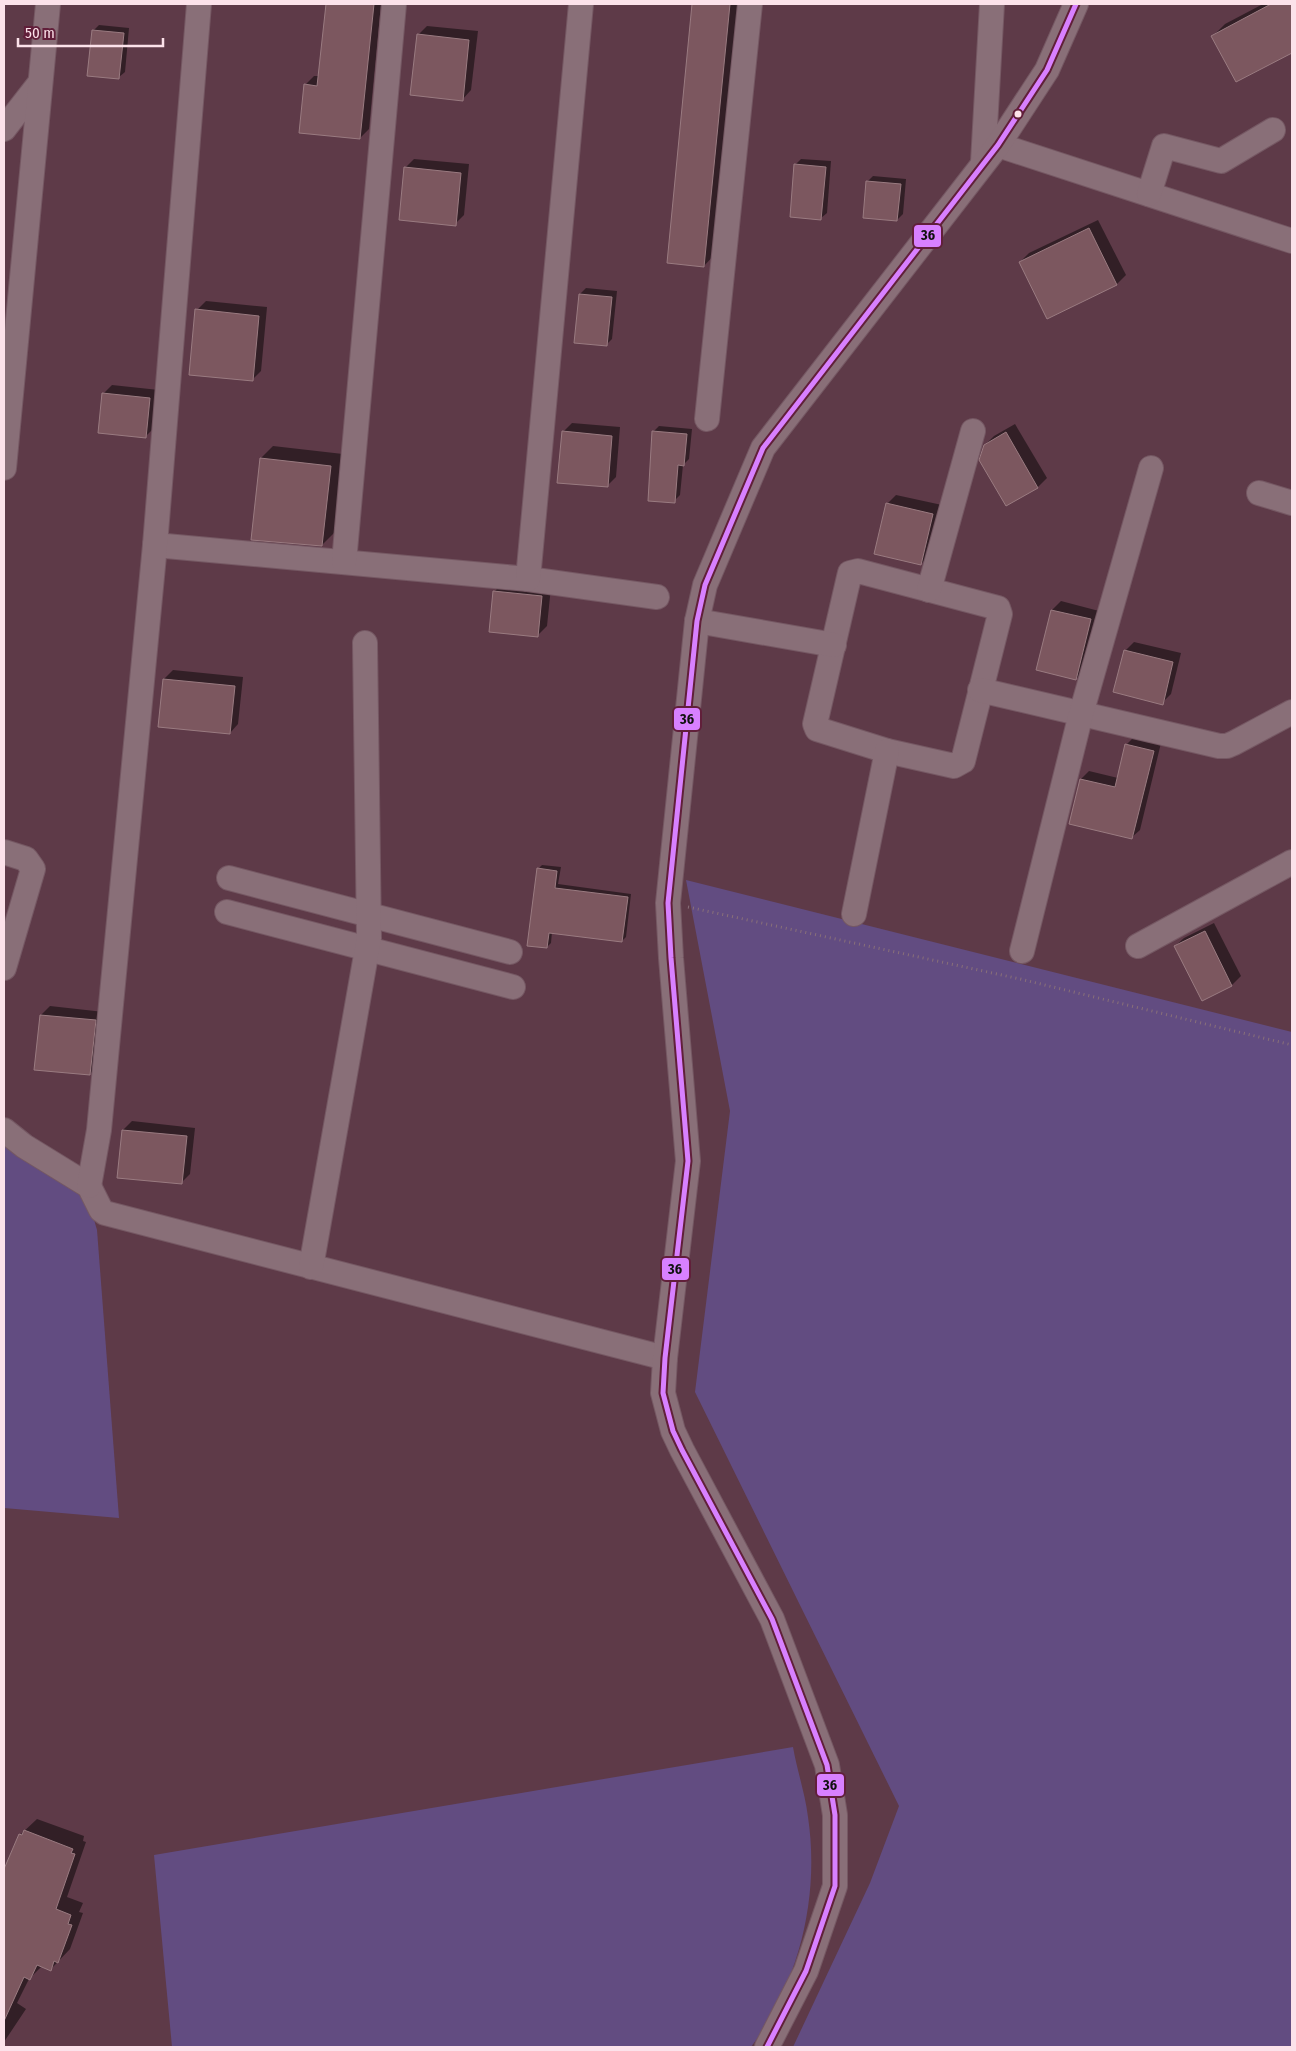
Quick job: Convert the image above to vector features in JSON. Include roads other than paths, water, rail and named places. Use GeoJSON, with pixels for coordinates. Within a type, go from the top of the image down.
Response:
{"type":"FeatureCollection","features":[{"type":"Feature","properties":{"kind":"street"},"geometry":{"type":"LineString","coordinates":[[4,468],[12,307],[48,4]]}},
{"type":"Feature","properties":{"kind":"street"},"geometry":{"type":"LineString","coordinates":[[89,1186],[99,1130],[155,545],[199,4]]}},
{"type":"Feature","properties":{"kind":"street"},"geometry":{"type":"LineString","coordinates":[[344,562],[394,4]]}},
{"type":"Feature","properties":{"kind":"street"},"geometry":{"type":"LineString","coordinates":[[528,579],[582,4]]}},
{"type":"Feature","properties":{"kind":"street"},"geometry":{"type":"LineString","coordinates":[[707,419],[750,4]]}},
{"type":"Feature","properties":{"kind":"street"},"geometry":{"type":"LineString","coordinates":[[991,153],[992,4]]}},
{"type":"Feature","properties":{"kind":"street"},"geometry":{"type":"LineString","coordinates":[[767,2047],[806,1971],[835,1886],[835,1815],[827,1765],[772,1619],[673,1431],[663,1393],[665,1358],[688,1160],[668,903],[697,621],[705,585],[763,448],[991,153],[1047,70],[1076,4]]}},
{"type":"Feature","properties":{"kind":"street"},"geometry":{"type":"LineString","coordinates":[[4,129],[39,84]]}},
{"type":"Feature","properties":{"kind":"street"},"geometry":{"type":"LineString","coordinates":[[1149,194],[1164,146],[1221,161],[1273,130]]}},
{"type":"Feature","properties":{"kind":"street"},"geometry":{"type":"LineString","coordinates":[[991,153],[1149,194],[1292,241]]}},
{"type":"Feature","properties":{"kind":"street"},"geometry":{"type":"LineString","coordinates":[[929,590],[973,431]]}},
{"type":"Feature","properties":{"kind":"street"},"geometry":{"type":"LineString","coordinates":[[1022,951],[1082,714],[1151,468]]}},
{"type":"Feature","properties":{"kind":"street"},"geometry":{"type":"LineString","coordinates":[[1259,493],[1292,503]]}},
{"type":"Feature","properties":{"kind":"street"},"geometry":{"type":"LineString","coordinates":[[155,545],[528,579],[657,596]]}},
{"type":"Feature","properties":{"kind":"street"},"geometry":{"type":"LineString","coordinates":[[853,571],[994,606],[1000,611],[963,761],[960,765],[954,766],[887,751],[816,730],[815,724],[834,645],[849,577],[853,571]]}},
{"type":"Feature","properties":{"kind":"street"},"geometry":{"type":"LineString","coordinates":[[697,621],[834,645]]}},
{"type":"Feature","properties":{"kind":"street"},"geometry":{"type":"LineString","coordinates":[[312,1266],[367,948],[365,643]]}},
{"type":"Feature","properties":{"kind":"street"},"geometry":{"type":"LineString","coordinates":[[980,690],[1227,746],[1291,709]]}},
{"type":"Feature","properties":{"kind":"street"},"geometry":{"type":"LineString","coordinates":[[854,914],[887,751]]}},
{"type":"Feature","properties":{"kind":"street"},"geometry":{"type":"LineString","coordinates":[[4,852],[26,859],[32,869],[4,968]]}},
{"type":"Feature","properties":{"kind":"street"},"geometry":{"type":"LineString","coordinates":[[1138,946],[1292,862]]}},
{"type":"Feature","properties":{"kind":"street"},"geometry":{"type":"LineString","coordinates":[[229,878],[510,952]]}},
{"type":"Feature","properties":{"kind":"street"},"geometry":{"type":"LineString","coordinates":[[228,912],[513,986]]}},
{"type":"Feature","properties":{"kind":"street"},"geometry":{"type":"LineString","coordinates":[[4,1130],[24,1146],[89,1186],[105,1213],[665,1358]]}}]}
